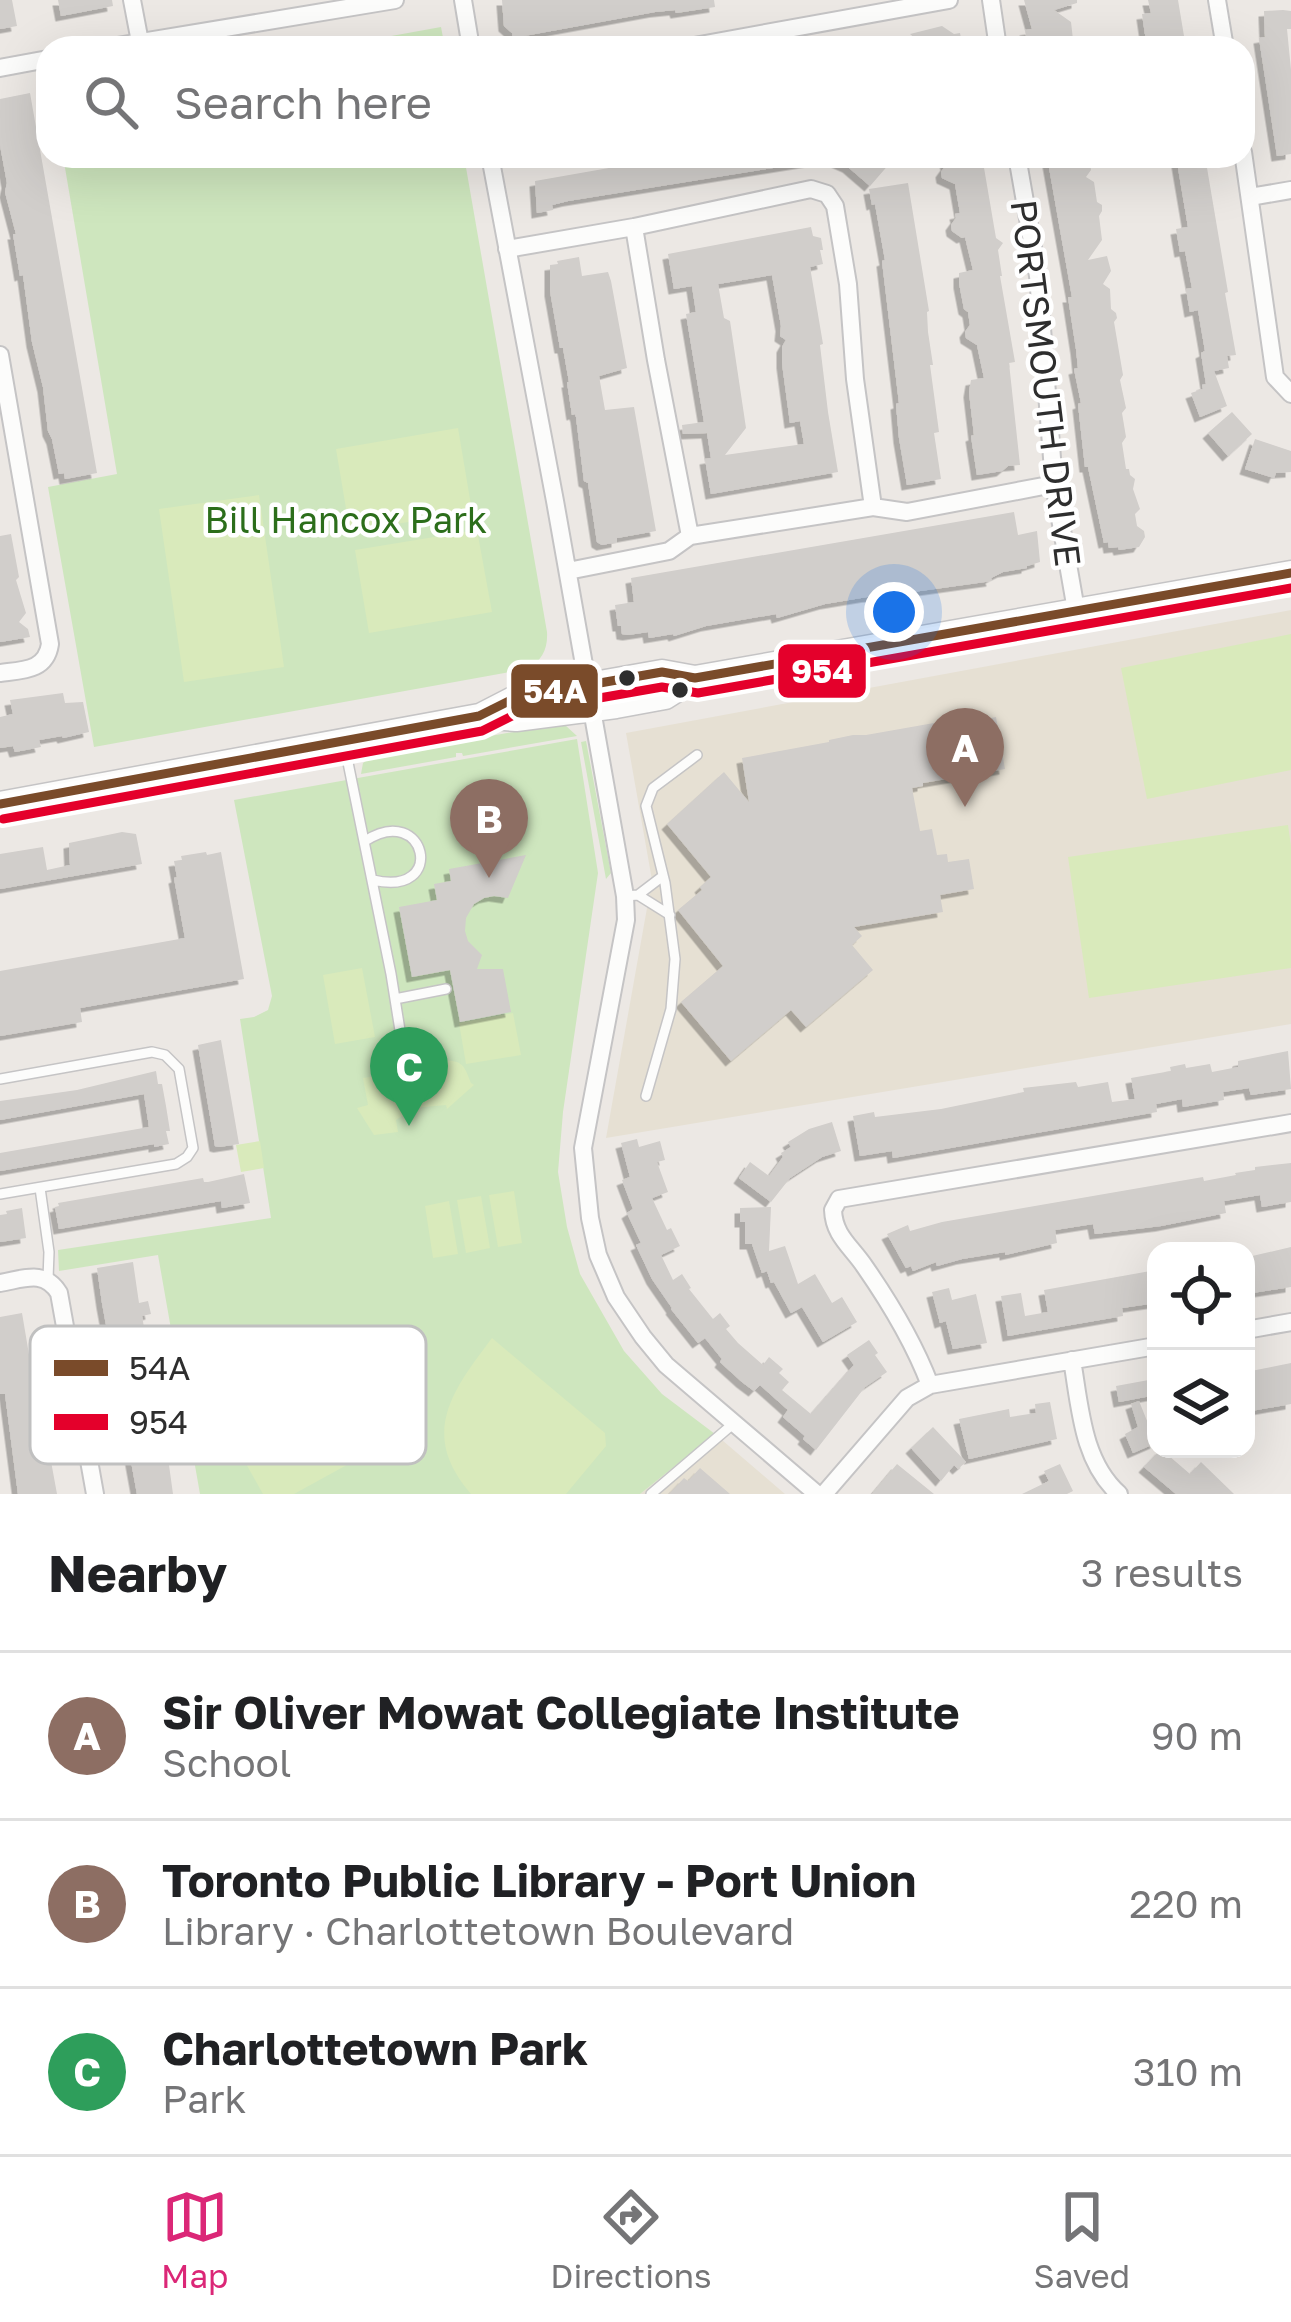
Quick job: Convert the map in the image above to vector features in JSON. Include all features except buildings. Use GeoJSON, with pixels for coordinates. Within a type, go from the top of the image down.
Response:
{"type":"FeatureCollection","features":[{"type":"Feature","properties":{"kind":"main road"},"geometry":{"type":"LineString","coordinates":[[0,803],[479,716],[516,719],[590,697],[665,697],[694,678],[1291,572]]}},
{"type":"Feature","properties":{"kind":"street"},"geometry":{"type":"LineString","coordinates":[[132,0],[139,36]]}},
{"type":"Feature","properties":{"kind":"street"},"geometry":{"type":"LineString","coordinates":[[169,36],[302,8],[395,0]]}},
{"type":"Feature","properties":{"kind":"street"},"geometry":{"type":"LineString","coordinates":[[463,0],[469,36]]}},
{"type":"Feature","properties":{"kind":"street"},"geometry":{"type":"LineString","coordinates":[[749,36],[949,0]]}},
{"type":"Feature","properties":{"kind":"street"},"geometry":{"type":"LineString","coordinates":[[991,0],[996,36]]}},
{"type":"Feature","properties":{"kind":"street"},"geometry":{"type":"LineString","coordinates":[[1217,0],[1223,36]]}},
{"type":"Feature","properties":{"kind":"street"},"geometry":{"type":"LineString","coordinates":[[0,68],[36,61]]}},
{"type":"Feature","properties":{"kind":"street"},"geometry":{"type":"LineString","coordinates":[[492,168],[631,895],[583,1148],[590,1218],[607,1278],[666,1365],[820,1494],[908,1397],[930,1385],[1147,1348]]}},
{"type":"Feature","properties":{"kind":"street","name":"PORTSMOUTH DRIVE"},"geometry":{"type":"LineString","coordinates":[[1019,168],[1037,276],[1054,484],[1076,610]]}},
{"type":"Feature","properties":{"kind":"street"},"geometry":{"type":"LineString","coordinates":[[1246,168],[1275,376],[1291,394]]}},
{"type":"Feature","properties":{"kind":"street"},"geometry":{"type":"LineString","coordinates":[[507,248],[811,189],[827,194],[835,206],[848,284],[855,379],[873,507]]}},
{"type":"Feature","properties":{"kind":"street"},"geometry":{"type":"LineString","coordinates":[[1250,196],[1291,190]]}},
{"type":"Feature","properties":{"kind":"street"},"geometry":{"type":"LineString","coordinates":[[634,227],[691,536]]}},
{"type":"Feature","properties":{"kind":"street"},"geometry":{"type":"LineString","coordinates":[[0,355],[50,644],[47,658],[38,666],[0,673]]}},
{"type":"Feature","properties":{"kind":"street"},"geometry":{"type":"LineString","coordinates":[[568,571],[669,551],[691,536],[873,507],[907,512],[1054,484]]}},
{"type":"Feature","properties":{"kind":"street"},"geometry":{"type":"LineString","coordinates":[[930,1385],[886,1299],[836,1231],[833,1210],[839,1199],[1291,1123]]}},
{"type":"Feature","properties":{"kind":"street"},"geometry":{"type":"LineString","coordinates":[[0,1283],[48,1280],[61,1297],[66,1326]]}},
{"type":"Feature","properties":{"kind":"street"},"geometry":{"type":"LineString","coordinates":[[1255,1328],[1291,1322]]}},
{"type":"Feature","properties":{"kind":"street"},"geometry":{"type":"LineString","coordinates":[[1072,1360],[1094,1462],[1119,1494]]}},
{"type":"Feature","properties":{"kind":"street"},"geometry":{"type":"LineString","coordinates":[[90,1464],[95,1494]]}},
{"type":"Feature","properties":{"kind":"lane"},"geometry":{"type":"LineString","coordinates":[[344,741],[403,1049]]}},
{"type":"Feature","properties":{"kind":"lane"},"geometry":{"type":"LineString","coordinates":[[646,1096],[670,1010],[675,959],[663,875],[646,806],[653,788],[697,754]]}},
{"type":"Feature","properties":{"kind":"lane"},"geometry":{"type":"LineString","coordinates":[[365,841],[398,830],[412,837],[422,861],[410,878],[396,883],[373,880]]}},
{"type":"Feature","properties":{"kind":"lane"},"geometry":{"type":"LineString","coordinates":[[631,895],[663,875]]}},
{"type":"Feature","properties":{"kind":"lane"},"geometry":{"type":"LineString","coordinates":[[631,895],[670,915]]}},
{"type":"Feature","properties":{"kind":"lane"},"geometry":{"type":"LineString","coordinates":[[391,974],[409,972]]}},
{"type":"Feature","properties":{"kind":"lane"},"geometry":{"type":"LineString","coordinates":[[395,999],[441,990],[434,976]]}},
{"type":"Feature","properties":{"kind":"lane"},"geometry":{"type":"LineString","coordinates":[[0,1079],[152,1052],[165,1055],[179,1069],[193,1148],[176,1164],[0,1194]]}},
{"type":"Feature","properties":{"kind":"lane"},"geometry":{"type":"LineString","coordinates":[[40,1188],[48,1280]]}},
{"type":"Feature","properties":{"kind":"lane"},"geometry":{"type":"LineString","coordinates":[[651,1494],[734,1423]]}},
{"type":"Feature","properties":{"kind":"shaded area"},"geometry":{"type":"Polygon","coordinates":[[[1291,610],[1291,1024],[606,1138],[652,880],[626,733],[1291,610]]]}},
{"type":"Feature","properties":{"kind":"shaded area"},"geometry":{"type":"Polygon","coordinates":[[[715,1434],[785,1494],[640,1494],[715,1434]]]}},
{"type":"Feature","properties":{"kind":"green space"},"geometry":{"type":"Polygon","coordinates":[[[441,27],[443,36],[391,36],[441,27]]]}},
{"type":"Feature","properties":{"kind":"green space","name":"Bill Hancox Park"},"geometry":{"type":"Polygon","coordinates":[[[65,168],[466,168],[547,632],[537,662],[527,669],[94,747],[48,487],[117,474],[65,168]]]}},
{"type":"Feature","properties":{"kind":"green space"},"geometry":{"type":"Polygon","coordinates":[[[458,428],[472,511],[350,532],[336,449],[458,428]]]}},
{"type":"Feature","properties":{"kind":"green space"},"geometry":{"type":"Polygon","coordinates":[[[259,495],[284,667],[184,682],[159,509],[259,495]]]}},
{"type":"Feature","properties":{"kind":"green space"},"geometry":{"type":"Polygon","coordinates":[[[477,530],[492,612],[369,633],[355,550],[477,530]]]}},
{"type":"Feature","properties":{"kind":"green space"},"geometry":{"type":"Polygon","coordinates":[[[1291,634],[1291,770],[1147,799],[1121,668],[1291,634]]]}},
{"type":"Feature","properties":{"kind":"green space"},"geometry":{"type":"Polygon","coordinates":[[[559,724],[577,736],[463,756],[456,753],[456,757],[361,774],[363,763],[371,757],[559,724]]]}},
{"type":"Feature","properties":{"kind":"green space"},"geometry":{"type":"Polygon","coordinates":[[[577,739],[598,873],[563,1112],[558,1172],[567,1227],[580,1274],[624,1351],[662,1394],[715,1434],[640,1494],[200,1494],[195,1464],[426,1464],[426,1326],[170,1326],[158,1255],[59,1271],[58,1250],[271,1218],[240,1019],[268,1010],[272,996],[234,800],[577,739]]]}},
{"type":"Feature","properties":{"kind":"green space"},"geometry":{"type":"Polygon","coordinates":[[[586,741],[611,873],[606,879],[581,742],[586,741]]]}},
{"type":"Feature","properties":{"kind":"green space"},"geometry":{"type":"Polygon","coordinates":[[[1288,825],[1291,968],[1089,998],[1068,857],[1288,825]]]}},
{"type":"Feature","properties":{"kind":"green space"},"geometry":{"type":"Polygon","coordinates":[[[362,968],[375,1037],[335,1044],[323,975],[362,968]]]}},
{"type":"Feature","properties":{"kind":"green space"},"geometry":{"type":"Polygon","coordinates":[[[513,1013],[521,1055],[466,1064],[459,1023],[513,1013]]]}},
{"type":"Feature","properties":{"kind":"green space"},"geometry":{"type":"Polygon","coordinates":[[[450,1061],[465,1069],[474,1085],[447,1109],[446,1105],[414,1108],[396,1120],[398,1132],[374,1135],[357,1108],[368,1105],[363,1078],[377,1076],[377,1071],[450,1061]]]}},
{"type":"Feature","properties":{"kind":"green space"},"geometry":{"type":"Polygon","coordinates":[[[260,1141],[264,1168],[241,1172],[236,1145],[260,1141]]]}},
{"type":"Feature","properties":{"kind":"green space"},"geometry":{"type":"Polygon","coordinates":[[[514,1191],[522,1243],[498,1247],[489,1195],[514,1191]]]}},
{"type":"Feature","properties":{"kind":"green space"},"geometry":{"type":"Polygon","coordinates":[[[481,1196],[490,1248],[466,1253],[457,1200],[481,1196]]]}},
{"type":"Feature","properties":{"kind":"green space"},"geometry":{"type":"Polygon","coordinates":[[[449,1201],[458,1254],[433,1258],[425,1206],[449,1201]]]}},
{"type":"Feature","properties":{"kind":"green space"},"geometry":{"type":"Polygon","coordinates":[[[492,1338],[605,1433],[606,1446],[566,1494],[471,1494],[455,1472],[444,1432],[447,1413],[465,1376],[492,1338]]]}},
{"type":"Feature","properties":{"kind":"green space"},"geometry":{"type":"Polygon","coordinates":[[[246,1464],[349,1464],[294,1494],[263,1494],[246,1464]]]}},
{"type":"Feature","properties":{"kind":"transit line","name":"54A"},"geometry":{"type":"LineString","coordinates":[[0,804],[479,716],[515,698],[662,672],[695,678],[1291,573]]}},
{"type":"Feature","properties":{"kind":"transit line","name":"954"},"geometry":{"type":"LineString","coordinates":[[3,819],[482,731],[520,712],[662,687],[698,693],[1291,588]]}},
{"type":"Feature","properties":{"kind":"place","name":"Sir Oliver Mowat Collegiate Institute"},"geometry":{"type":"Point","coordinates":[965,807]}},
{"type":"Feature","properties":{"kind":"place","name":"Toronto Public Library - Port Union"},"geometry":{"type":"Point","coordinates":[489,878]}},
{"type":"Feature","properties":{"kind":"place","name":"Charlottetown Park"},"geometry":{"type":"Point","coordinates":[409,1126]}}]}
